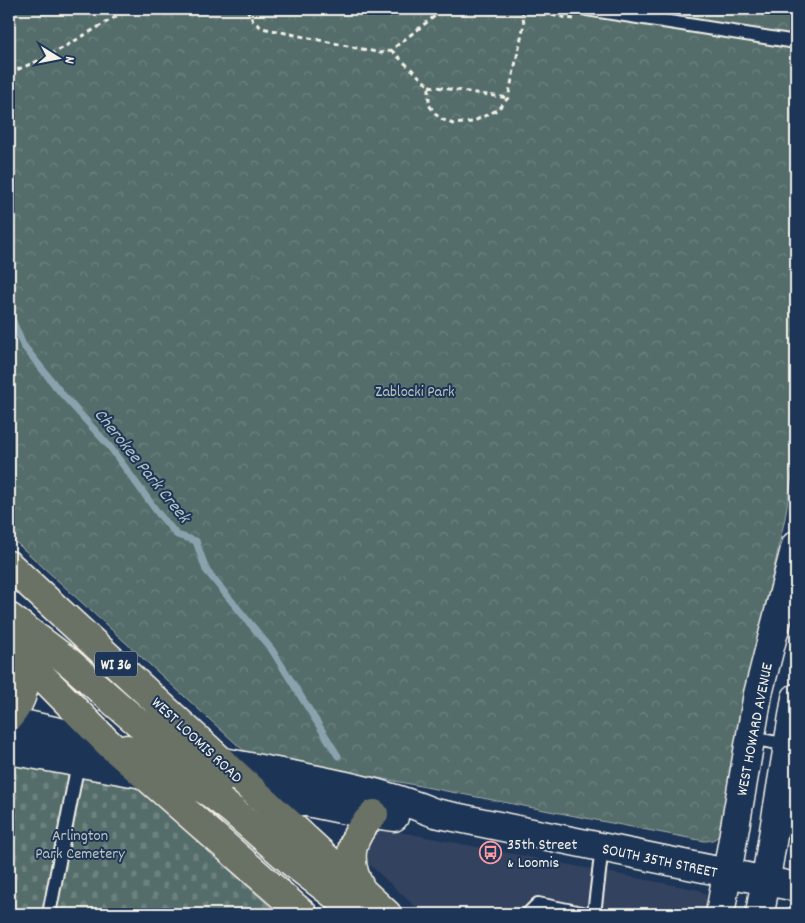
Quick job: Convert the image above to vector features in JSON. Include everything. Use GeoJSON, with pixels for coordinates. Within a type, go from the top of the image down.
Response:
{"type":"FeatureCollection","features":[{"type":"Feature","properties":{"kind":"main road","name":"WEST LOOMIS ROAD"},"geometry":{"type":"LineString","coordinates":[[9,565],[248,786],[361,903],[387,914]]}},
{"type":"Feature","properties":{"kind":"main road"},"geometry":{"type":"LineString","coordinates":[[9,617],[68,662],[154,736],[213,771],[248,786]]}},
{"type":"Feature","properties":{"kind":"main road"},"geometry":{"type":"LineString","coordinates":[[9,719],[21,698],[26,680],[17,651]]}},
{"type":"Feature","properties":{"kind":"main road"},"geometry":{"type":"LineString","coordinates":[[17,651],[108,743],[303,914]]}},
{"type":"Feature","properties":{"kind":"main road"},"geometry":{"type":"LineString","coordinates":[[108,743],[151,759],[210,793],[294,864],[361,903]]}},
{"type":"Feature","properties":{"kind":"main road"},"geometry":{"type":"LineString","coordinates":[[361,903],[354,874],[352,847],[358,831],[374,814]]}},
{"type":"Feature","properties":{"kind":"street","name":"WEST HOWARD AVENUE"},"geometry":{"type":"LineString","coordinates":[[720,914],[758,694],[796,545]]}},
{"type":"Feature","properties":{"kind":"street"},"geometry":{"type":"LineString","coordinates":[[760,914],[796,698]]}},
{"type":"Feature","properties":{"kind":"street"},"geometry":{"type":"LineString","coordinates":[[9,719],[108,743]]}},
{"type":"Feature","properties":{"kind":"street"},"geometry":{"type":"LineString","coordinates":[[9,750],[143,774]]}},
{"type":"Feature","properties":{"kind":"street","name":"SOUTH 35TH STREET"},"geometry":{"type":"LineString","coordinates":[[223,762],[384,796],[413,804],[435,813],[796,886]]}},
{"type":"Feature","properties":{"kind":"street","name":"SOUTH 35TH STREET"},"geometry":{"type":"LineString","coordinates":[[248,786],[283,798],[392,817],[435,813]]}},
{"type":"Feature","properties":{"kind":"lane"},"geometry":{"type":"LineString","coordinates":[[587,9],[796,42]]}},
{"type":"Feature","properties":{"kind":"lane"},"geometry":{"type":"LineString","coordinates":[[750,738],[789,745]]}},
{"type":"Feature","properties":{"kind":"lane"},"geometry":{"type":"LineString","coordinates":[[49,914],[78,763]]}},
{"type":"Feature","properties":{"kind":"lane"},"geometry":{"type":"LineString","coordinates":[[594,914],[602,847]]}},
{"type":"Feature","properties":{"kind":"lane"},"geometry":{"type":"LineString","coordinates":[[528,914],[538,904],[587,914]]}},
{"type":"Feature","properties":{"kind":"path"},"geometry":{"type":"LineString","coordinates":[[9,73],[47,57],[130,9]]}},
{"type":"Feature","properties":{"kind":"path"},"geometry":{"type":"LineString","coordinates":[[247,9],[253,21],[262,28],[382,53],[390,50],[438,10],[492,9]]}},
{"type":"Feature","properties":{"kind":"path"},"geometry":{"type":"LineString","coordinates":[[429,86],[429,105],[439,118],[453,124],[472,122],[496,110],[508,98],[524,24],[522,9]]}},
{"type":"Feature","properties":{"kind":"path"},"geometry":{"type":"LineString","coordinates":[[390,50],[429,86],[508,98]]}},
{"type":"Feature","properties":{"kind":"shaded area"},"geometry":{"type":"Polygon","coordinates":[[[383,830],[699,890],[704,893],[710,904],[708,914],[423,914],[365,859],[365,844],[374,834],[383,830]]]}},
{"type":"Feature","properties":{"kind":"green space","name":"Zablocki Park"},"geometry":{"type":"Polygon","coordinates":[[[9,9],[796,9],[796,451],[785,518],[746,695],[721,830],[717,837],[713,840],[704,841],[250,753],[243,750],[9,536],[9,9]]]}},
{"type":"Feature","properties":{"kind":"green space","name":"Arlington Park Cemetery"},"geometry":{"type":"Polygon","coordinates":[[[9,757],[135,784],[278,914],[9,914],[9,757]]]}},
{"type":"Feature","properties":{"kind":"waterway","name":"Cherokee Park Creek"},"geometry":{"type":"LineString","coordinates":[[9,312],[23,345],[62,394],[110,447],[158,513],[177,535],[196,541],[206,570],[272,650],[338,756]]}},
{"type":"Feature","properties":{"kind":"place","name":"35th Street & Loomis"},"geometry":{"type":"Point","coordinates":[491,852]}}]}
